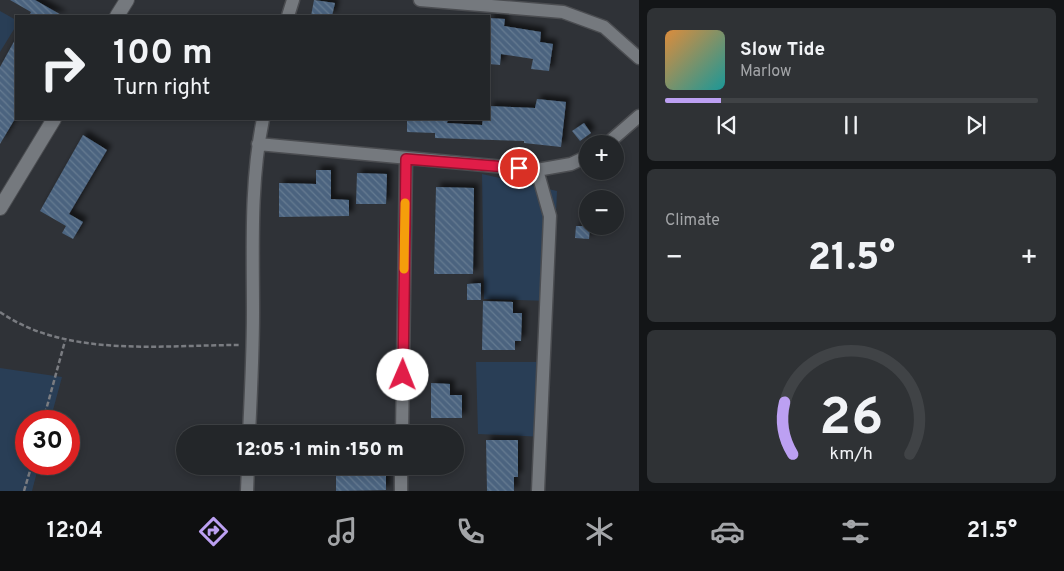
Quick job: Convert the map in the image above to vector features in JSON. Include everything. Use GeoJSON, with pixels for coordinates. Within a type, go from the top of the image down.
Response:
{"type":"FeatureCollection","features":[{"type":"Feature","properties":{"kind":"street"},"geometry":{"type":"LineString","coordinates":[[118,15],[127,0]]}},
{"type":"Feature","properties":{"kind":"street"},"geometry":{"type":"LineString","coordinates":[[288,15],[293,0]]}},
{"type":"Feature","properties":{"kind":"street"},"geometry":{"type":"LineString","coordinates":[[420,0],[563,12],[604,27],[639,58]]}},
{"type":"Feature","properties":{"kind":"street"},"geometry":{"type":"LineString","coordinates":[[617,135],[639,116]]}},
{"type":"Feature","properties":{"kind":"street"},"geometry":{"type":"LineString","coordinates":[[0,208],[53,120]]}},
{"type":"Feature","properties":{"kind":"street"},"geometry":{"type":"LineString","coordinates":[[249,425],[253,345],[253,210],[258,144],[263,120]]}},
{"type":"Feature","properties":{"kind":"street"},"geometry":{"type":"LineString","coordinates":[[258,144],[537,170],[571,164],[579,160]]}},
{"type":"Feature","properties":{"kind":"street"},"geometry":{"type":"LineString","coordinates":[[402,425],[406,159]]}},
{"type":"Feature","properties":{"kind":"street"},"geometry":{"type":"LineString","coordinates":[[537,170],[550,216],[538,491]]}},
{"type":"Feature","properties":{"kind":"street"},"geometry":{"type":"LineString","coordinates":[[246,491],[247,475]]}},
{"type":"Feature","properties":{"kind":"street"},"geometry":{"type":"LineString","coordinates":[[401,475],[401,491]]}},
{"type":"Feature","properties":{"kind":"path"},"geometry":{"type":"LineString","coordinates":[[0,312],[17,324],[65,340],[116,345],[253,345]]}},
{"type":"Feature","properties":{"kind":"path"},"geometry":{"type":"LineString","coordinates":[[46,410],[65,340]]}},
{"type":"Feature","properties":{"kind":"path"},"geometry":{"type":"LineString","coordinates":[[24,491],[29,475]]}},
{"type":"Feature","properties":{"kind":"shaded area"},"geometry":{"type":"Polygon","coordinates":[[[0,11],[15,19],[15,28],[0,52],[0,11]]]}},
{"type":"Feature","properties":{"kind":"shaded area"},"geometry":{"type":"Polygon","coordinates":[[[482,174],[557,191],[552,301],[484,299],[482,174]]]}},
{"type":"Feature","properties":{"kind":"shaded area"},"geometry":{"type":"Polygon","coordinates":[[[476,362],[548,362],[545,437],[478,434],[476,362]]]}},
{"type":"Feature","properties":{"kind":"shaded area"},"geometry":{"type":"Polygon","coordinates":[[[0,368],[62,377],[53,410],[15,410],[15,475],[36,475],[32,491],[0,491],[0,368]]]}},
{"type":"Feature","properties":{"kind":"building"},"geometry":{"type":"Polygon","coordinates":[[[10,0],[35,0],[61,15],[30,15],[31,12],[10,0]]]}},
{"type":"Feature","properties":{"kind":"building"},"geometry":{"type":"Polygon","coordinates":[[[314,0],[335,3],[332,15],[311,15],[314,0]]]}},
{"type":"Feature","properties":{"kind":"building"},"geometry":{"type":"Polygon","coordinates":[[[490,18],[505,19],[504,26],[541,32],[540,42],[553,44],[549,71],[531,69],[533,59],[501,54],[500,65],[490,64],[490,18]]]}},
{"type":"Feature","properties":{"kind":"building"},"geometry":{"type":"Polygon","coordinates":[[[15,40],[15,119],[0,144],[0,67],[15,40]]]}},
{"type":"Feature","properties":{"kind":"building"},"geometry":{"type":"Polygon","coordinates":[[[537,99],[566,102],[561,147],[524,143],[524,141],[435,138],[435,133],[407,132],[407,120],[448,120],[447,123],[482,125],[483,120],[490,120],[490,106],[535,108],[537,99]]]}},
{"type":"Feature","properties":{"kind":"building"},"geometry":{"type":"Polygon","coordinates":[[[584,123],[591,133],[588,135],[579,135],[579,140],[572,131],[584,123]]]}},
{"type":"Feature","properties":{"kind":"building"},"geometry":{"type":"Polygon","coordinates":[[[83,135],[107,150],[69,214],[83,222],[73,239],[62,233],[66,226],[40,211],[83,135]]]}},
{"type":"Feature","properties":{"kind":"building"},"geometry":{"type":"Polygon","coordinates":[[[316,170],[331,170],[331,199],[349,200],[349,216],[279,217],[279,183],[316,184],[316,170]]]}},
{"type":"Feature","properties":{"kind":"building"},"geometry":{"type":"Polygon","coordinates":[[[357,173],[387,174],[386,204],[356,204],[357,173]]]}},
{"type":"Feature","properties":{"kind":"building"},"geometry":{"type":"Polygon","coordinates":[[[436,187],[474,188],[473,274],[434,274],[436,187]]]}},
{"type":"Feature","properties":{"kind":"building"},"geometry":{"type":"Polygon","coordinates":[[[576,226],[579,226],[579,235],[589,235],[589,239],[575,238],[576,226]]]}},
{"type":"Feature","properties":{"kind":"building"},"geometry":{"type":"Polygon","coordinates":[[[481,283],[481,300],[467,300],[467,284],[481,283]]]}},
{"type":"Feature","properties":{"kind":"building"},"geometry":{"type":"Polygon","coordinates":[[[483,301],[513,302],[513,313],[522,313],[521,341],[515,341],[515,350],[482,350],[483,301]]]}},
{"type":"Feature","properties":{"kind":"building"},"geometry":{"type":"Polygon","coordinates":[[[431,383],[450,384],[450,395],[462,395],[462,418],[431,418],[431,383]]]}},
{"type":"Feature","properties":{"kind":"building"},"geometry":{"type":"Polygon","coordinates":[[[486,440],[518,440],[518,477],[514,477],[514,491],[487,491],[486,440]]]}},
{"type":"Feature","properties":{"kind":"building"},"geometry":{"type":"Polygon","coordinates":[[[336,475],[386,475],[386,490],[336,491],[336,475]]]}},
{"type":"Feature","properties":{"kind":"slow traffic"},"geometry":{"type":"LineString","coordinates":[[404,269],[405,203]]}},
{"type":"Feature","properties":{"kind":"route"},"geometry":{"type":"LineString","coordinates":[[403,375],[406,159],[519,168]]}}]}
